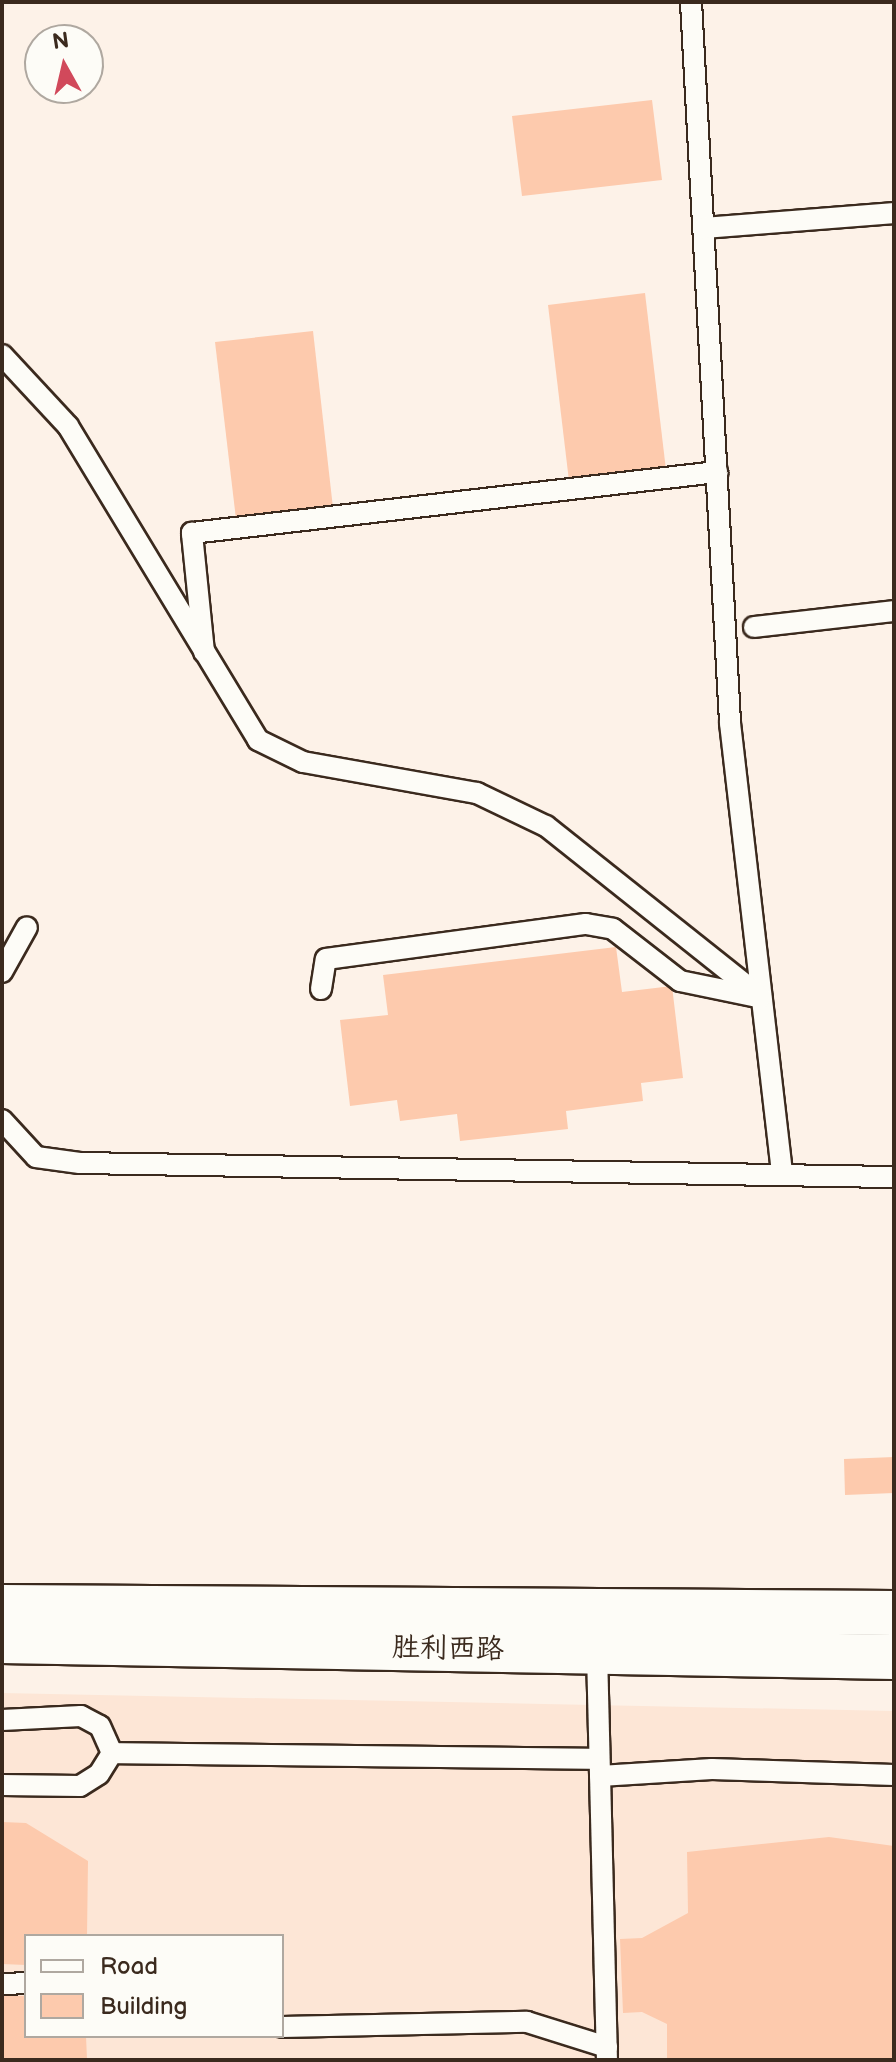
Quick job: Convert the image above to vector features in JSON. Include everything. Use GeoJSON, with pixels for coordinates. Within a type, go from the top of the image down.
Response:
{"type":"FeatureCollection","features":[{"type":"Feature","properties":{"kind":"main road"},"geometry":{"type":"LineString","coordinates":[[2,1607],[894,1613]]}},
{"type":"Feature","properties":{"kind":"main road","name":"胜利西路"},"geometry":{"type":"LineString","coordinates":[[2,1641],[894,1657]]}},
{"type":"Feature","properties":{"kind":"lane"},"geometry":{"type":"LineString","coordinates":[[691,2],[730,723],[782,1174]]}},
{"type":"Feature","properties":{"kind":"lane"},"geometry":{"type":"LineString","coordinates":[[704,228],[894,213]]}},
{"type":"Feature","properties":{"kind":"lane"},"geometry":{"type":"LineString","coordinates":[[2,355],[68,426],[205,660],[258,740],[303,762],[477,793],[546,826],[761,997]]}},
{"type":"Feature","properties":{"kind":"lane"},"geometry":{"type":"LineString","coordinates":[[205,660],[192,533],[717,472]]}},
{"type":"Feature","properties":{"kind":"lane"},"geometry":{"type":"LineString","coordinates":[[754,627],[894,611]]}},
{"type":"Feature","properties":{"kind":"lane"},"geometry":{"type":"LineString","coordinates":[[321,989],[326,959],[586,924],[613,929],[680,981],[761,997]]}},
{"type":"Feature","properties":{"kind":"lane"},"geometry":{"type":"LineString","coordinates":[[2,972],[27,927]]}},
{"type":"Feature","properties":{"kind":"lane"},"geometry":{"type":"LineString","coordinates":[[3,1126],[36,1157],[80,1163],[894,1177]]}},
{"type":"Feature","properties":{"kind":"lane"},"geometry":{"type":"LineString","coordinates":[[284,2027],[527,2022],[607,2054],[597,1652]]}},
{"type":"Feature","properties":{"kind":"lane"},"geometry":{"type":"LineString","coordinates":[[2,1720],[81,1716],[100,1726],[112,1753]]}},
{"type":"Feature","properties":{"kind":"lane"},"geometry":{"type":"LineString","coordinates":[[112,1753],[894,1775]]}},
{"type":"Feature","properties":{"kind":"lane"},"geometry":{"type":"LineString","coordinates":[[2,1785],[80,1786],[99,1774],[112,1753]]}},
{"type":"Feature","properties":{"kind":"lane"},"geometry":{"type":"LineString","coordinates":[[2,1984],[24,1983]]}},
{"type":"Feature","properties":{"kind":"shaded area"},"geometry":{"type":"Polygon","coordinates":[[[2,1693],[894,1711],[894,2060],[2,2060],[2,1693]]]}},
{"type":"Feature","properties":{"kind":"building"},"geometry":{"type":"Polygon","coordinates":[[[652,100],[662,180],[522,196],[512,116],[652,100]]]}},
{"type":"Feature","properties":{"kind":"building"},"geometry":{"type":"Polygon","coordinates":[[[645,293],[666,470],[569,481],[548,305],[645,293]]]}},
{"type":"Feature","properties":{"kind":"building"},"geometry":{"type":"Polygon","coordinates":[[[313,331],[333,508],[236,519],[215,342],[313,331]]]}},
{"type":"Feature","properties":{"kind":"building"},"geometry":{"type":"Polygon","coordinates":[[[616,947],[622,992],[672,986],[683,1078],[641,1083],[643,1101],[566,1111],[568,1129],[460,1141],[457,1114],[400,1121],[397,1100],[350,1106],[340,1020],[388,1015],[383,975],[616,947]]]}},
{"type":"Feature","properties":{"kind":"building"},"geometry":{"type":"Polygon","coordinates":[[[894,1457],[894,1493],[845,1495],[844,1459],[894,1457]]]}},
{"type":"Feature","properties":{"kind":"building"},"geometry":{"type":"Polygon","coordinates":[[[2,1822],[26,1823],[88,1861],[87,1934],[24,1934],[24,1965],[2,1964],[2,1822]]]}},
{"type":"Feature","properties":{"kind":"building"},"geometry":{"type":"Polygon","coordinates":[[[829,1837],[894,1846],[894,2060],[667,2060],[667,2024],[642,2012],[623,2013],[620,1939],[642,1938],[688,1913],[687,1852],[829,1837]]]}},
{"type":"Feature","properties":{"kind":"building"},"geometry":{"type":"Polygon","coordinates":[[[2,1996],[24,1996],[24,2038],[86,2038],[87,2059],[2,2060],[2,1996]]]}}]}
